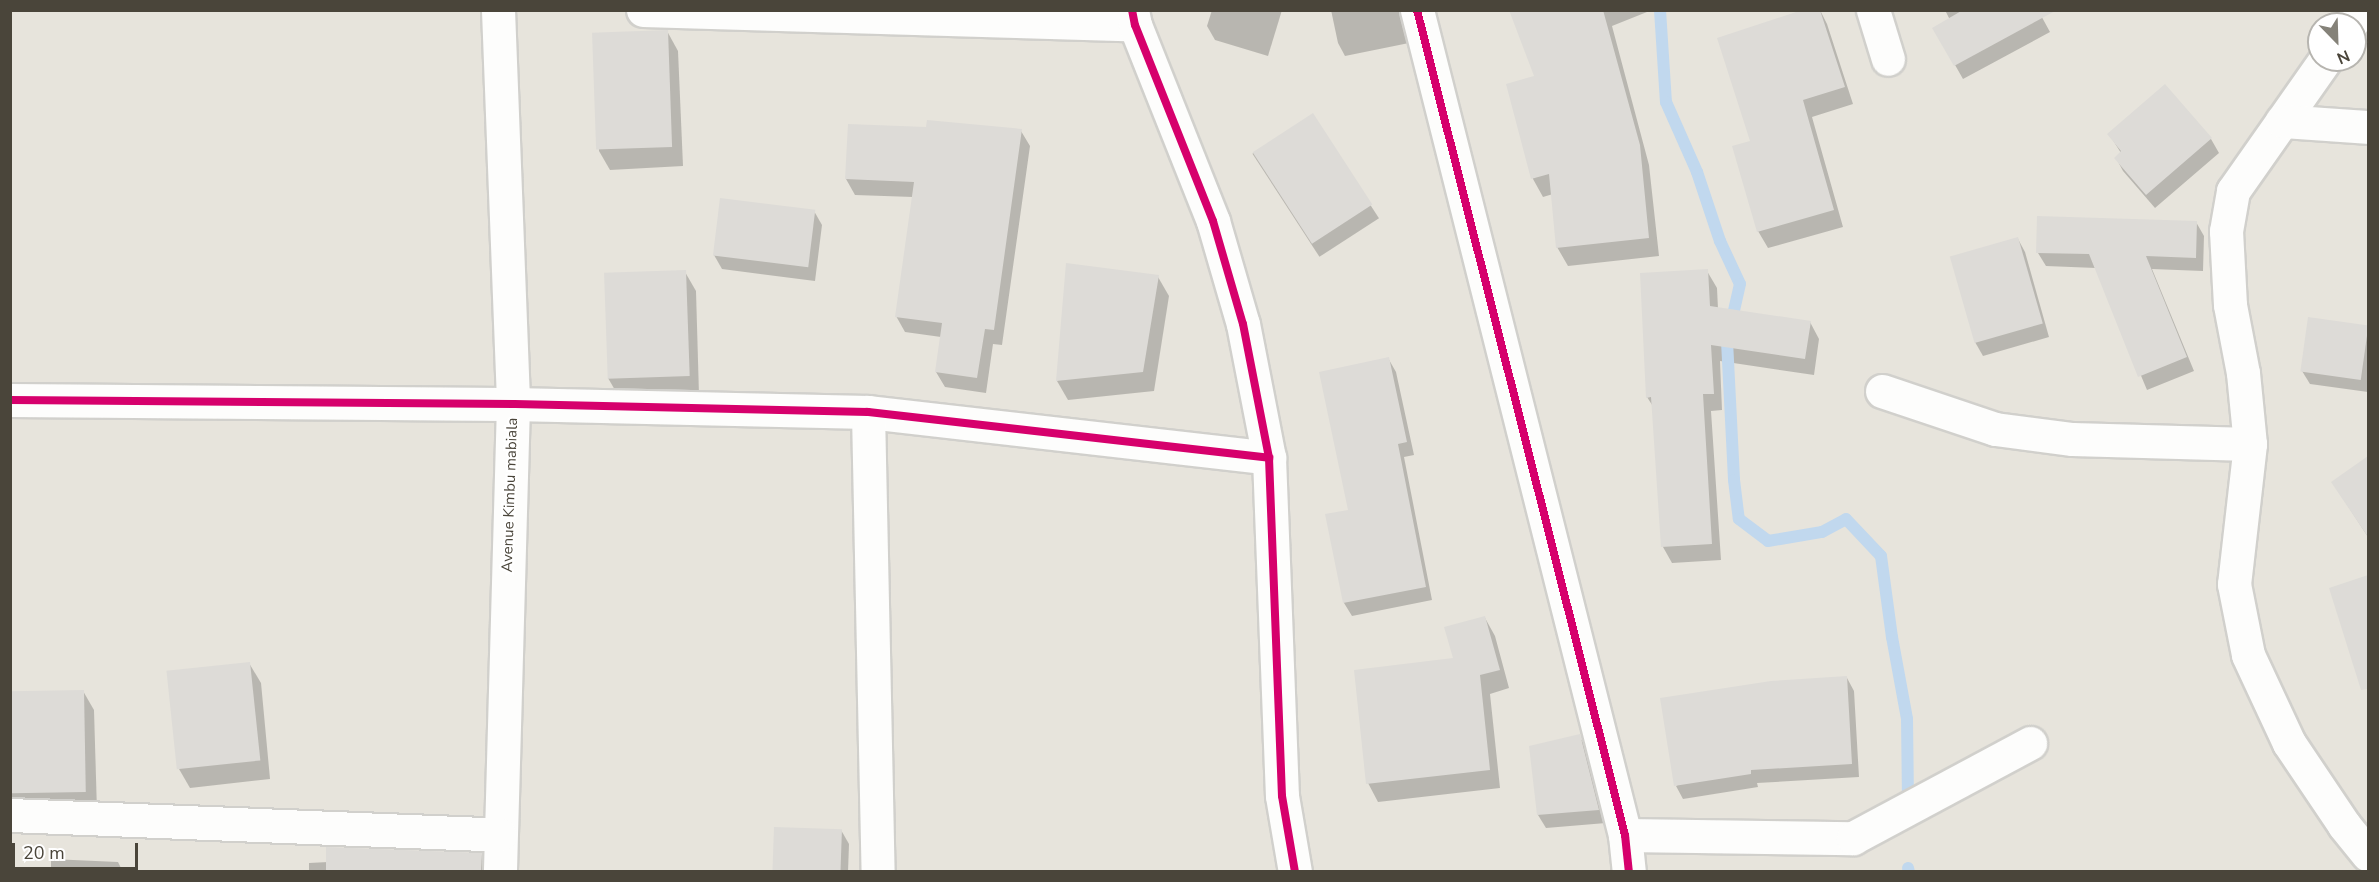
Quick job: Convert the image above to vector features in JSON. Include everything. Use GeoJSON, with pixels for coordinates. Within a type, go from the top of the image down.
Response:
{"type":"FeatureCollection","features":[{"type":"Feature","properties":{"kind":"street","name":"Avenue Kimbu mabiala"},"geometry":{"type":"LineString","coordinates":[[498,10],[513,404],[500,872]]}},
{"type":"Feature","properties":{"kind":"street"},"geometry":{"type":"LineString","coordinates":[[643,10],[1134,18],[1214,220],[1243,324],[1269,458],[1282,796],[1295,872]]}},
{"type":"Feature","properties":{"kind":"street"},"geometry":{"type":"LineString","coordinates":[[1417,10],[1625,835],[1629,872]]}},
{"type":"Feature","properties":{"kind":"street"},"geometry":{"type":"LineString","coordinates":[[1873,10],[1888,59]]}},
{"type":"Feature","properties":{"kind":"street"},"geometry":{"type":"LineString","coordinates":[[2317,72],[2233,191],[2226,231],[2230,305],[2243,372],[2250,444],[2234,584],[2248,655],[2289,742],[2344,825],[2368,855]]}},
{"type":"Feature","properties":{"kind":"street"},"geometry":{"type":"LineString","coordinates":[[2282,121],[2368,127]]}},
{"type":"Feature","properties":{"kind":"street"},"geometry":{"type":"LineString","coordinates":[[1882,391],[1995,429],[2072,439],[2250,444]]}},
{"type":"Feature","properties":{"kind":"street"},"geometry":{"type":"LineString","coordinates":[[10,400],[513,404],[868,412],[1269,458]]}},
{"type":"Feature","properties":{"kind":"street"},"geometry":{"type":"LineString","coordinates":[[868,412],[878,872]]}},
{"type":"Feature","properties":{"kind":"street"},"geometry":{"type":"LineString","coordinates":[[1625,835],[1853,838],[2030,743]]}},
{"type":"Feature","properties":{"kind":"street"},"geometry":{"type":"LineString","coordinates":[[10,815],[500,835]]}},
{"type":"Feature","properties":{"kind":"shaded area"},"geometry":{"type":"Polygon","coordinates":[[[11,11],[2368,11],[2368,871],[11,871],[11,11]]]}},
{"type":"Feature","properties":{"kind":"building"},"geometry":{"type":"Polygon","coordinates":[[[1509,10],[1603,10],[1640,145],[1649,238],[1556,248],[1549,174],[1531,179],[1506,84],[1534,76],[1509,10]]]}},
{"type":"Feature","properties":{"kind":"building"},"geometry":{"type":"Polygon","coordinates":[[[1802,10],[1820,10],[1845,87],[1803,100],[1834,210],[1757,232],[1732,146],[1750,141],[1717,38],[1802,10]]]}},
{"type":"Feature","properties":{"kind":"building"},"geometry":{"type":"Polygon","coordinates":[[[1963,10],[2057,10],[1954,66],[1932,28],[1963,10]]]}},
{"type":"Feature","properties":{"kind":"building"},"geometry":{"type":"Polygon","coordinates":[[[668,30],[672,147],[596,150],[592,33],[668,30]]]}},
{"type":"Feature","properties":{"kind":"building"},"geometry":{"type":"Polygon","coordinates":[[[2165,84],[2212,138],[2146,195],[2114,158],[2121,151],[2107,134],[2165,84]]]}},
{"type":"Feature","properties":{"kind":"building"},"geometry":{"type":"Polygon","coordinates":[[[1313,113],[1372,204],[1312,244],[1253,152],[1313,113]]]}},
{"type":"Feature","properties":{"kind":"building"},"geometry":{"type":"Polygon","coordinates":[[[927,120],[1022,129],[994,330],[985,329],[977,378],[935,372],[942,323],[895,317],[914,182],[845,179],[848,124],[926,127],[927,120]]]}},
{"type":"Feature","properties":{"kind":"building"},"geometry":{"type":"Polygon","coordinates":[[[720,198],[815,210],[808,267],[713,256],[720,198]]]}},
{"type":"Feature","properties":{"kind":"building"},"geometry":{"type":"Polygon","coordinates":[[[2037,216],[2197,221],[2196,258],[2146,256],[2187,357],[2138,377],[2089,254],[2036,253],[2037,216]]]}},
{"type":"Feature","properties":{"kind":"building"},"geometry":{"type":"Polygon","coordinates":[[[2018,237],[2043,324],[1975,343],[1950,257],[2018,237]]]}},
{"type":"Feature","properties":{"kind":"building"},"geometry":{"type":"Polygon","coordinates":[[[1066,263],[1159,275],[1143,372],[1056,381],[1066,263]]]}},
{"type":"Feature","properties":{"kind":"building"},"geometry":{"type":"Polygon","coordinates":[[[1708,269],[1710,306],[1811,321],[1805,359],[1711,345],[1714,394],[1703,394],[1712,544],[1661,547],[1651,397],[1646,398],[1640,273],[1708,269]]]}},
{"type":"Feature","properties":{"kind":"building"},"geometry":{"type":"Polygon","coordinates":[[[686,270],[690,376],[608,379],[604,273],[686,270]]]}},
{"type":"Feature","properties":{"kind":"building"},"geometry":{"type":"Polygon","coordinates":[[[2308,317],[2368,325],[2361,380],[2300,371],[2308,317]]]}},
{"type":"Feature","properties":{"kind":"building"},"geometry":{"type":"Polygon","coordinates":[[[1389,357],[1407,442],[1398,444],[1426,587],[1343,603],[1325,514],[1348,510],[1319,372],[1389,357]]]}},
{"type":"Feature","properties":{"kind":"building"},"geometry":{"type":"Polygon","coordinates":[[[2368,456],[2368,537],[2331,482],[2368,456]]]}},
{"type":"Feature","properties":{"kind":"building"},"geometry":{"type":"Polygon","coordinates":[[[2368,575],[2368,689],[2361,690],[2329,588],[2368,575]]]}},
{"type":"Feature","properties":{"kind":"building"},"geometry":{"type":"Polygon","coordinates":[[[1485,616],[1500,670],[1480,675],[1490,770],[1366,784],[1354,670],[1453,658],[1444,627],[1485,616]]]}},
{"type":"Feature","properties":{"kind":"building"},"geometry":{"type":"Polygon","coordinates":[[[250,662],[260,760],[177,769],[166,671],[250,662]]]}},
{"type":"Feature","properties":{"kind":"building"},"geometry":{"type":"Polygon","coordinates":[[[1847,676],[1852,764],[1751,770],[1751,774],[1674,786],[1660,698],[1771,681],[1847,676]]]}},
{"type":"Feature","properties":{"kind":"building"},"geometry":{"type":"Polygon","coordinates":[[[84,690],[86,792],[12,793],[10,691],[84,690]]]}},
{"type":"Feature","properties":{"kind":"building"},"geometry":{"type":"Polygon","coordinates":[[[1580,734],[1599,810],[1537,815],[1529,746],[1580,734]]]}},
{"type":"Feature","properties":{"kind":"building"},"geometry":{"type":"Polygon","coordinates":[[[774,827],[842,829],[840,872],[772,872],[774,827]]]}},
{"type":"Feature","properties":{"kind":"building"},"geometry":{"type":"Polygon","coordinates":[[[326,847],[482,853],[481,872],[326,872],[326,847]]]}},
{"type":"Feature","properties":{"kind":"waterway"},"geometry":{"type":"LineString","coordinates":[[1660,10],[1666,102],[1697,172],[1720,241],[1740,284],[1727,341],[1734,480],[1739,519],[1768,541],[1822,532],[1846,519],[1881,556],[1892,637],[1907,719],[1908,801]]}},
{"type":"Feature","properties":{"kind":"waterway"},"geometry":{"type":"LineString","coordinates":[[1908,868],[1909,872]]}},
{"type":"Feature","properties":{"kind":"cycle path"},"geometry":{"type":"LineString","coordinates":[[1132,10],[1135,25],[1213,221],[1243,324],[1269,458],[1282,796],[1295,872]]}},
{"type":"Feature","properties":{"kind":"cycle path"},"geometry":{"type":"LineString","coordinates":[[1417,10],[1625,835],[1629,872]]}},
{"type":"Feature","properties":{"kind":"cycle path"},"geometry":{"type":"LineString","coordinates":[[10,400],[513,404],[868,412],[1269,458]]}}]}
